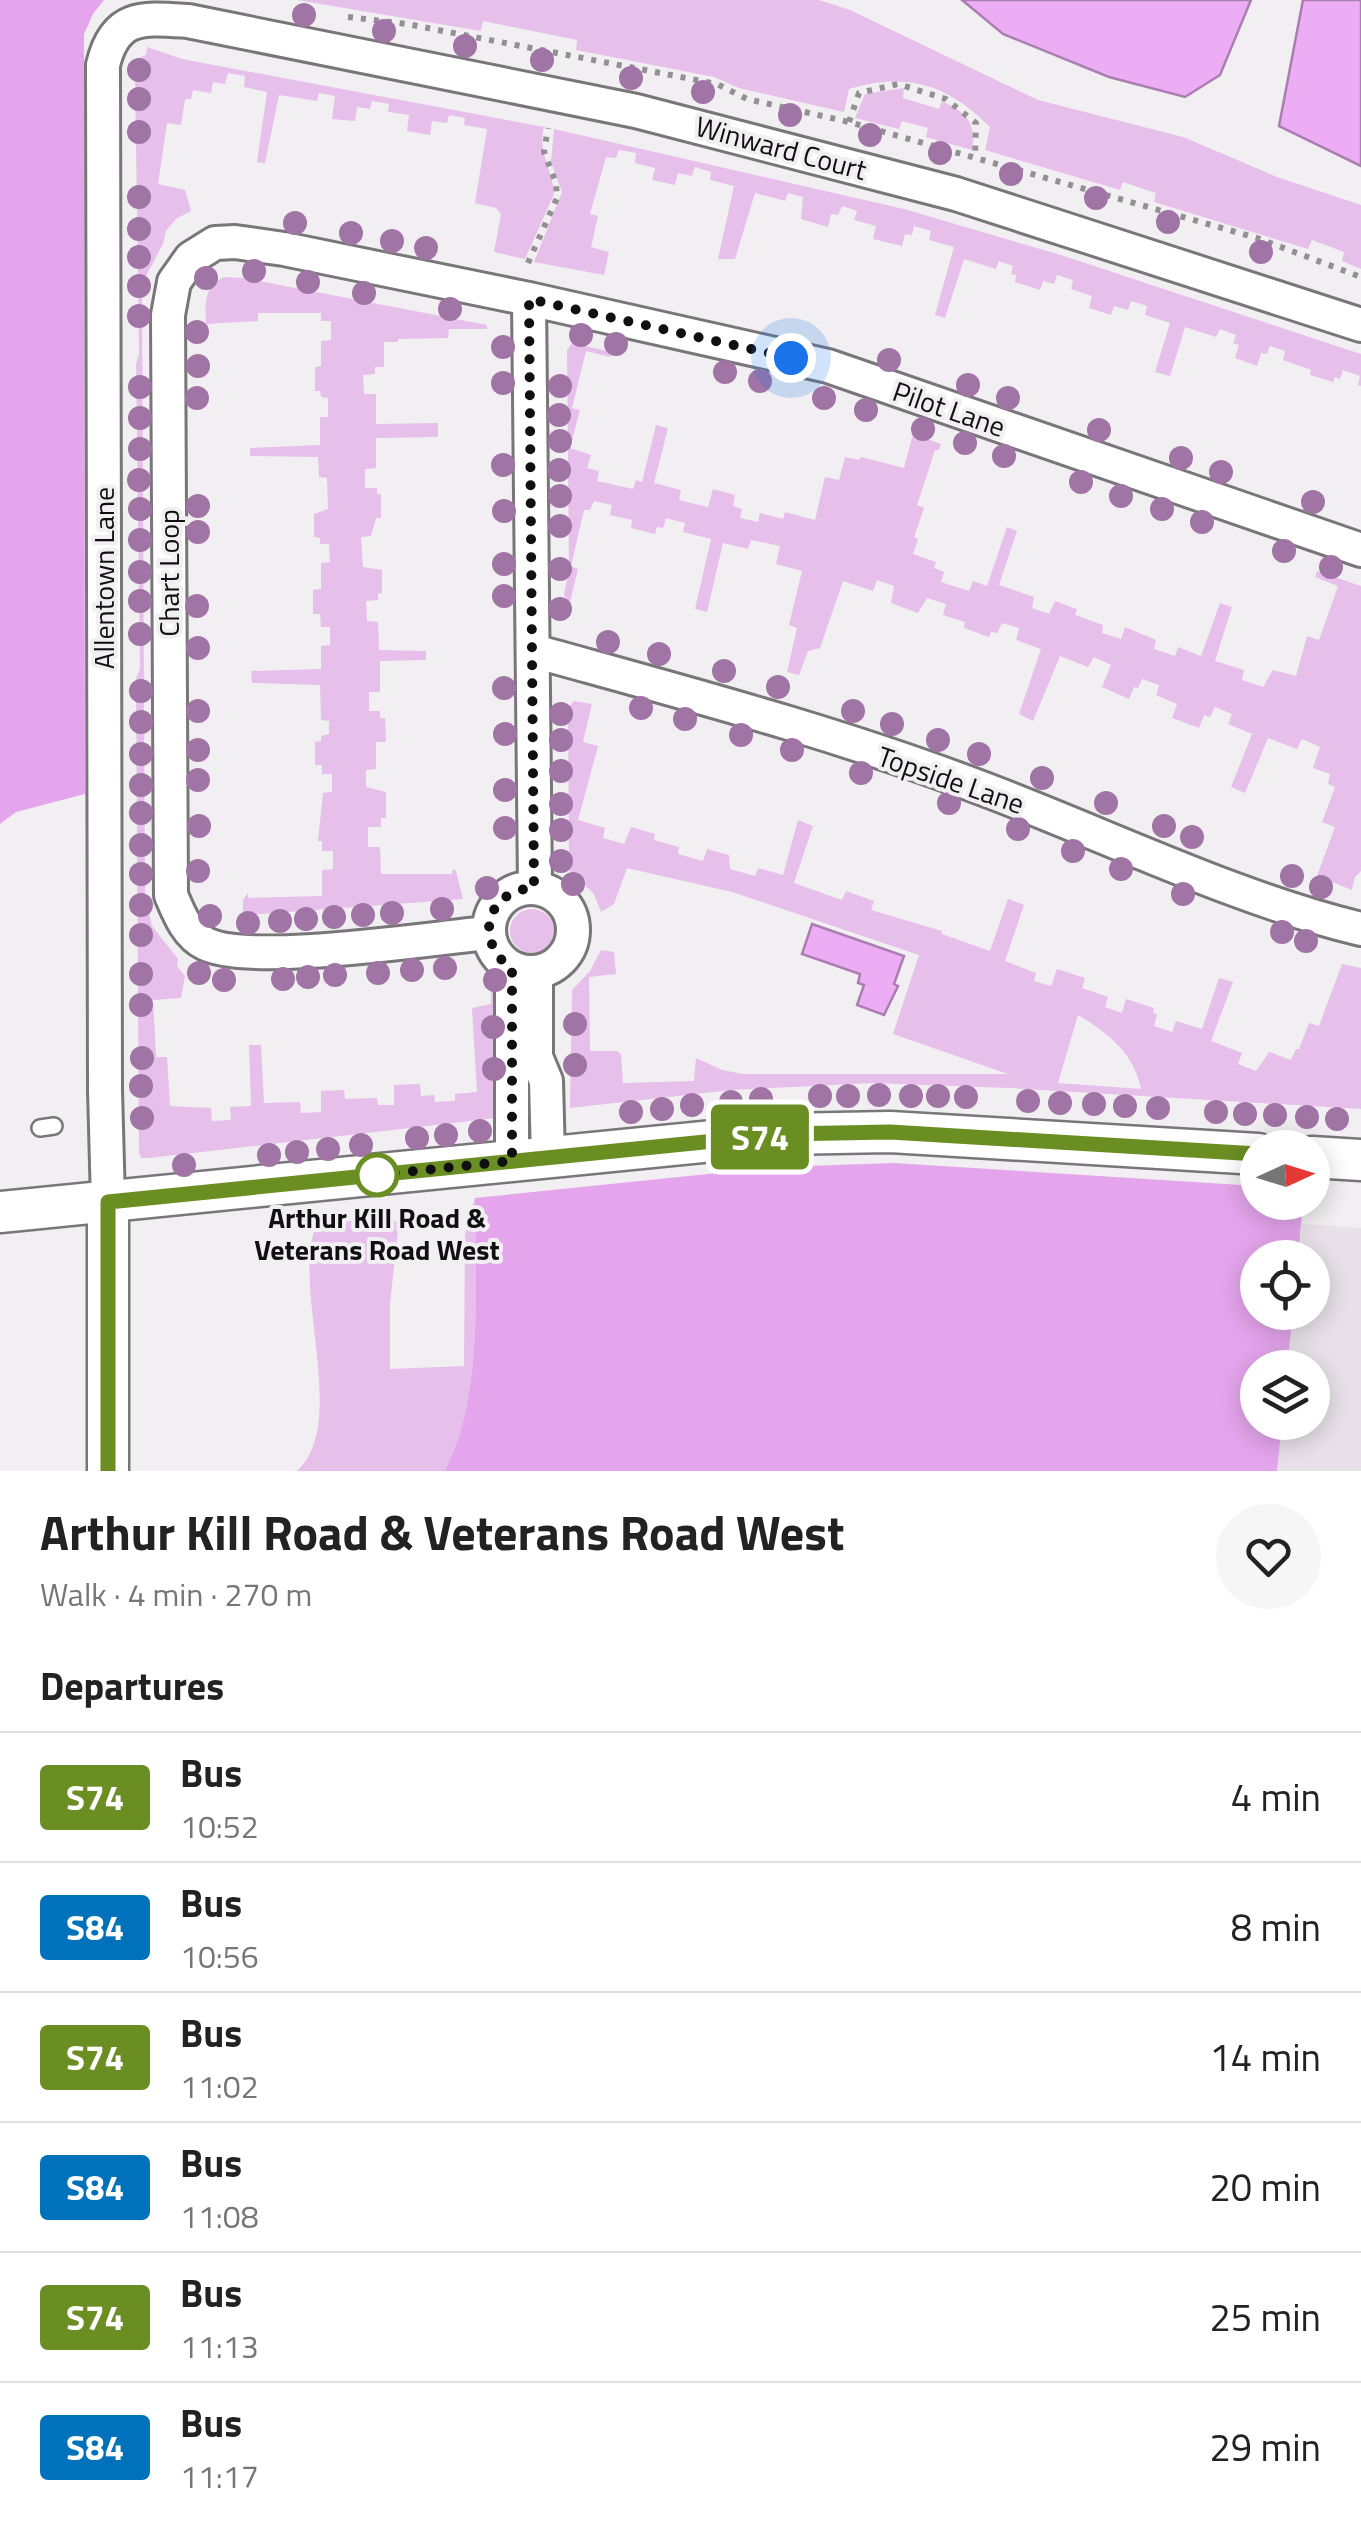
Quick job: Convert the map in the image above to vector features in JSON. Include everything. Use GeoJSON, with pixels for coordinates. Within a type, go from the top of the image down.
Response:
{"type":"FeatureCollection","features":[{"type":"Feature","properties":{"kind":"street","name":"Winward Court"},"geometry":{"type":"LineString","coordinates":[[188,20],[636,110],[956,194],[1361,325]]}},
{"type":"Feature","properties":{"kind":"street","name":"Allentown Lane"},"geometry":{"type":"LineString","coordinates":[[108,1202],[104,1040],[103,65],[114,34],[131,23],[188,20]]}},
{"type":"Feature","properties":{"kind":"street","name":"Chart Loop"},"geometry":{"type":"LineString","coordinates":[[489,933],[245,953],[204,944],[181,919],[171,896],[169,872],[168,315],[174,282],[191,258],[215,242],[235,242],[529,299]]}},
{"type":"Feature","properties":{"kind":"street"},"geometry":{"type":"LineString","coordinates":[[529,299],[534,888]]}},
{"type":"Feature","properties":{"kind":"street","name":"Pilot Lane"},"geometry":{"type":"LineString","coordinates":[[529,299],[828,366],[1361,550]]}},
{"type":"Feature","properties":{"kind":"street","name":"Topside Lane"},"geometry":{"type":"LineString","coordinates":[[534,651],[715,701],[980,787],[1236,888],[1328,921],[1361,928]]}},
{"type":"Feature","properties":{"kind":"street"},"geometry":{"type":"LineString","coordinates":[[522,888],[534,888],[560,899],[573,923],[570,949],[534,969],[494,950],[489,933],[492,912],[522,888]]}},
{"type":"Feature","properties":{"kind":"street"},"geometry":{"type":"LineString","coordinates":[[530,1159],[554,1059],[534,969]]}},
{"type":"Feature","properties":{"kind":"street"},"geometry":{"type":"LineString","coordinates":[[530,1159],[534,969]]}},
{"type":"Feature","properties":{"kind":"street"},"geometry":{"type":"LineString","coordinates":[[0,1212],[783,1134],[890,1132],[1240,1153]]}},
{"type":"Feature","properties":{"kind":"street"},"geometry":{"type":"LineString","coordinates":[[1330,1158],[1361,1160]]}},
{"type":"Feature","properties":{"kind":"street"},"geometry":{"type":"LineString","coordinates":[[108,1202],[108,1471]]}},
{"type":"Feature","properties":{"kind":"path"},"geometry":{"type":"LineString","coordinates":[[848,122],[862,91],[904,84],[946,99],[976,123],[974,156]]}},
{"type":"Feature","properties":{"kind":"path"},"geometry":{"type":"LineString","coordinates":[[528,263],[557,198],[556,183],[544,152],[548,128]]}},
{"type":"Feature","properties":{"kind":"shaded area"},"geometry":{"type":"Polygon","coordinates":[[[0,0],[104,0],[84,34],[85,794],[16,812],[0,824],[0,0]]]}},
{"type":"Feature","properties":{"kind":"shaded area"},"geometry":{"type":"Polygon","coordinates":[[[297,0],[819,0],[850,10],[1038,100],[1183,137],[1277,177],[1361,205],[1361,269],[1342,261],[1344,252],[1312,240],[1308,249],[1154,202],[1156,193],[1123,182],[1120,190],[985,150],[990,127],[958,101],[925,86],[889,82],[849,89],[844,112],[739,88],[714,77],[576,50],[577,40],[483,21],[481,31],[297,0]]]}},
{"type":"Feature","properties":{"kind":"shaded area"},"geometry":{"type":"Polygon","coordinates":[[[962,0],[1251,0],[1220,75],[1185,97],[1109,77],[1003,34],[962,0]]]}},
{"type":"Feature","properties":{"kind":"shaded area"},"geometry":{"type":"Polygon","coordinates":[[[1303,0],[1361,0],[1361,166],[1279,126],[1303,0]]]}},
{"type":"Feature","properties":{"kind":"shaded area"},"geometry":{"type":"Polygon","coordinates":[[[147,47],[182,59],[544,127],[542,145],[554,194],[525,259],[494,252],[501,214],[496,208],[475,203],[487,129],[464,125],[465,118],[449,115],[447,123],[432,121],[430,135],[407,131],[409,115],[388,112],[389,104],[372,101],[370,109],[357,107],[355,121],[332,119],[335,96],[319,93],[317,101],[279,95],[265,163],[257,162],[267,92],[244,87],[245,76],[228,73],[225,84],[213,82],[211,93],[193,90],[191,99],[185,99],[181,125],[167,123],[158,184],[185,190],[191,211],[176,219],[166,231],[146,276],[142,299],[145,894],[152,926],[178,959],[177,966],[185,976],[181,998],[153,1000],[156,1057],[167,1057],[170,1106],[211,1108],[212,1121],[231,1120],[230,1107],[251,1106],[249,1045],[261,1045],[264,1103],[300,1102],[301,1113],[321,1112],[321,1091],[344,1090],[345,1099],[377,1098],[378,1105],[394,1105],[394,1085],[420,1084],[421,1096],[434,1095],[435,1102],[455,1101],[455,1094],[477,1092],[472,1008],[491,1004],[491,989],[497,994],[496,1118],[149,1158],[141,1158],[139,1153],[135,70],[136,59],[146,55],[147,47]]]}},
{"type":"Feature","properties":{"kind":"shaded area"},"geometry":{"type":"Polygon","coordinates":[[[904,88],[903,98],[939,109],[942,101],[964,115],[973,132],[972,150],[926,137],[928,128],[902,121],[899,129],[855,118],[865,94],[904,88]]]}},
{"type":"Feature","properties":{"kind":"shaded area"},"geometry":{"type":"Polygon","coordinates":[[[554,129],[904,209],[1064,256],[1361,354],[1361,386],[1360,376],[1343,370],[1340,379],[1335,377],[1333,382],[1310,375],[1311,370],[1283,360],[1285,351],[1270,346],[1267,354],[1261,353],[1257,366],[1235,358],[1239,345],[1233,343],[1236,335],[1220,329],[1216,337],[1185,327],[1170,376],[1155,372],[1170,323],[1145,315],[1147,306],[1131,301],[1128,310],[1114,306],[1111,315],[1089,308],[1092,296],[1071,289],[1073,280],[1057,275],[1054,284],[1043,281],[1040,290],[1015,282],[1013,266],[999,261],[996,269],[964,259],[945,318],[935,315],[954,247],[929,240],[931,231],[914,226],[912,235],[905,234],[902,246],[873,239],[876,226],[854,220],[857,211],[842,206],[838,215],[831,214],[828,227],[801,219],[803,197],[788,193],[785,201],[755,193],[735,259],[718,259],[734,186],[710,180],[711,172],[695,167],[692,176],[678,173],[675,185],[652,180],[655,168],[635,163],[636,153],[619,150],[616,158],[606,157],[590,214],[598,216],[591,247],[609,252],[604,275],[534,262],[562,192],[551,162],[554,129]]]}},
{"type":"Feature","properties":{"kind":"shaded area"},"geometry":{"type":"Polygon","coordinates":[[[224,277],[487,325],[487,329],[449,329],[448,338],[384,342],[384,367],[375,367],[375,374],[363,375],[364,394],[376,394],[376,424],[438,423],[438,437],[376,438],[376,468],[365,469],[365,488],[377,488],[377,494],[381,494],[381,518],[376,518],[371,536],[361,537],[363,567],[382,570],[382,593],[378,600],[366,601],[367,621],[378,622],[379,650],[426,651],[426,660],[380,661],[380,692],[369,692],[369,711],[380,711],[380,718],[385,718],[386,742],[376,742],[376,769],[366,770],[366,787],[386,792],[386,818],[381,818],[381,827],[368,827],[368,847],[380,847],[381,874],[452,874],[453,869],[463,899],[246,915],[243,912],[243,900],[248,893],[248,898],[322,896],[322,870],[333,869],[333,851],[322,851],[322,841],[318,841],[323,793],[332,792],[332,774],[322,774],[322,765],[315,765],[315,742],[329,734],[329,721],[321,720],[320,685],[252,683],[251,671],[321,669],[321,646],[330,645],[330,627],[321,627],[320,614],[313,614],[313,590],[321,589],[321,563],[330,562],[329,544],[320,544],[320,538],[314,537],[314,514],[328,509],[327,478],[319,477],[318,457],[250,456],[250,448],[320,445],[320,417],[328,417],[328,398],[315,391],[315,367],[321,366],[321,341],[331,340],[331,321],[321,321],[321,313],[258,313],[258,321],[206,324],[209,291],[224,277]]]}},
{"type":"Feature","properties":{"kind":"shaded area"},"geometry":{"type":"Polygon","coordinates":[[[572,343],[611,352],[610,357],[586,351],[572,408],[580,410],[570,448],[591,455],[587,468],[599,471],[597,481],[633,489],[636,480],[642,482],[656,425],[668,428],[654,483],[681,490],[679,500],[708,507],[713,489],[735,495],[733,506],[742,509],[740,518],[758,522],[760,513],[783,519],[785,512],[815,520],[825,477],[839,480],[845,457],[904,468],[913,434],[941,444],[935,450],[917,505],[924,508],[913,554],[936,562],[934,568],[944,572],[941,582],[969,591],[973,581],[987,586],[1007,527],[1017,531],[999,585],[1034,597],[1032,608],[1049,614],[1055,601],[1077,609],[1075,615],[1103,625],[1102,633],[1121,639],[1125,627],[1156,640],[1154,649],[1175,656],[1178,647],[1201,656],[1220,603],[1232,607],[1215,661],[1244,670],[1242,680],[1263,687],[1273,670],[1296,676],[1307,636],[1319,640],[1338,586],[1315,577],[1317,571],[1361,586],[1361,871],[1352,890],[1317,876],[1335,827],[1322,822],[1335,787],[1328,784],[1330,774],[1313,768],[1320,747],[1302,739],[1297,749],[1268,738],[1245,793],[1231,787],[1252,734],[1228,724],[1232,714],[1215,707],[1210,717],[1204,715],[1199,728],[1172,718],[1177,704],[1156,695],[1159,685],[1142,679],[1129,699],[1102,687],[1111,665],[1094,657],[1088,667],[1060,656],[1033,721],[1019,714],[1041,649],[1016,640],[1019,628],[1002,623],[997,633],[991,632],[989,637],[964,628],[965,622],[943,615],[946,604],[927,598],[918,613],[891,603],[894,586],[877,580],[873,591],[843,581],[820,648],[808,651],[799,675],[787,672],[797,628],[789,625],[802,571],[776,564],[780,546],[751,540],[748,549],[723,543],[707,612],[695,609],[711,539],[683,532],[685,523],[666,518],[663,528],[657,527],[655,534],[631,528],[632,520],[610,515],[612,505],[594,501],[590,510],[584,510],[571,566],[578,569],[570,602],[567,601],[567,350],[572,343]]]}},
{"type":"Feature","properties":{"kind":"shaded area"},"geometry":{"type":"Polygon","coordinates":[[[574,701],[592,704],[583,742],[598,746],[578,820],[605,828],[603,838],[624,844],[631,827],[655,834],[654,840],[679,847],[678,854],[703,861],[707,849],[729,855],[730,869],[755,876],[758,868],[783,875],[798,820],[813,826],[794,883],[842,900],[846,891],[874,901],[871,910],[942,931],[990,951],[1008,899],[1024,905],[1005,961],[1036,973],[1034,981],[1051,986],[1057,969],[1085,978],[1082,988],[1108,997],[1105,1007],[1122,1013],[1126,999],[1154,1008],[1154,1026],[1172,1032],[1176,1021],[1202,1029],[1219,978],[1233,982],[1211,1041],[1242,1053],[1238,1064],[1256,1071],[1269,1052],[1291,1060],[1309,1023],[1319,1026],[1342,964],[1361,968],[1361,1109],[872,1083],[731,1090],[570,1108],[572,990],[590,971],[601,950],[614,952],[616,974],[589,977],[590,1051],[621,1054],[623,1083],[694,1081],[696,1058],[743,1074],[1008,1074],[893,1034],[919,955],[732,892],[627,868],[614,904],[601,912],[594,894],[569,870],[568,708],[574,701]],[[1078,1015],[1058,1083],[1141,1089],[1126,1055],[1078,1015]]]}},
{"type":"Feature","properties":{"kind":"shaded area"},"geometry":{"type":"Polygon","coordinates":[[[532,909],[547,916],[554,931],[547,946],[532,953],[517,946],[510,931],[517,916],[532,909]]]}},
{"type":"Feature","properties":{"kind":"shaded area"},"geometry":{"type":"Polygon","coordinates":[[[812,924],[904,956],[894,984],[898,986],[884,1015],[857,1005],[864,985],[858,983],[860,974],[802,954],[812,924]]]}},
{"type":"Feature","properties":{"kind":"shaded area"},"geometry":{"type":"Polygon","coordinates":[[[894,1163],[1240,1185],[1240,1220],[1301,1220],[1300,1240],[1240,1240],[1240,1330],[1291,1330],[1289,1350],[1240,1350],[1240,1440],[1280,1440],[1277,1471],[445,1471],[462,1426],[472,1370],[476,1313],[475,1198],[776,1167],[894,1163]]]}},
{"type":"Feature","properties":{"kind":"shaded area"},"geometry":{"type":"Polygon","coordinates":[[[475,1198],[476,1313],[472,1370],[462,1426],[445,1471],[297,1471],[312,1449],[319,1420],[310,1279],[311,1247],[318,1221],[399,1221],[390,1303],[390,1369],[464,1366],[465,1234],[475,1198]]]}},
{"type":"Feature","properties":{"kind":"shaded area"},"geometry":{"type":"Polygon","coordinates":[[[1302,1224],[1361,1228],[1361,1471],[1277,1471],[1280,1440],[1330,1440],[1330,1350],[1289,1350],[1291,1330],[1330,1330],[1330,1240],[1300,1240],[1302,1224]]]}},
{"type":"Feature","properties":{"kind":"bus line","name":"S74"},"geometry":{"type":"LineString","coordinates":[[108,1471],[108,1202],[783,1134],[890,1132],[1240,1153]]}},
{"type":"Feature","properties":{"kind":"place","name":"Arthur Kill Road & Veterans Road West"},"geometry":{"type":"Point","coordinates":[377,1175]}},
{"type":"Feature","properties":{"kind":"route"},"geometry":{"type":"LineString","coordinates":[[377,1175],[512,1161],[512,969],[494,950],[489,925],[500,902],[522,888],[534,888],[529,299],[791,358]]}}]}
